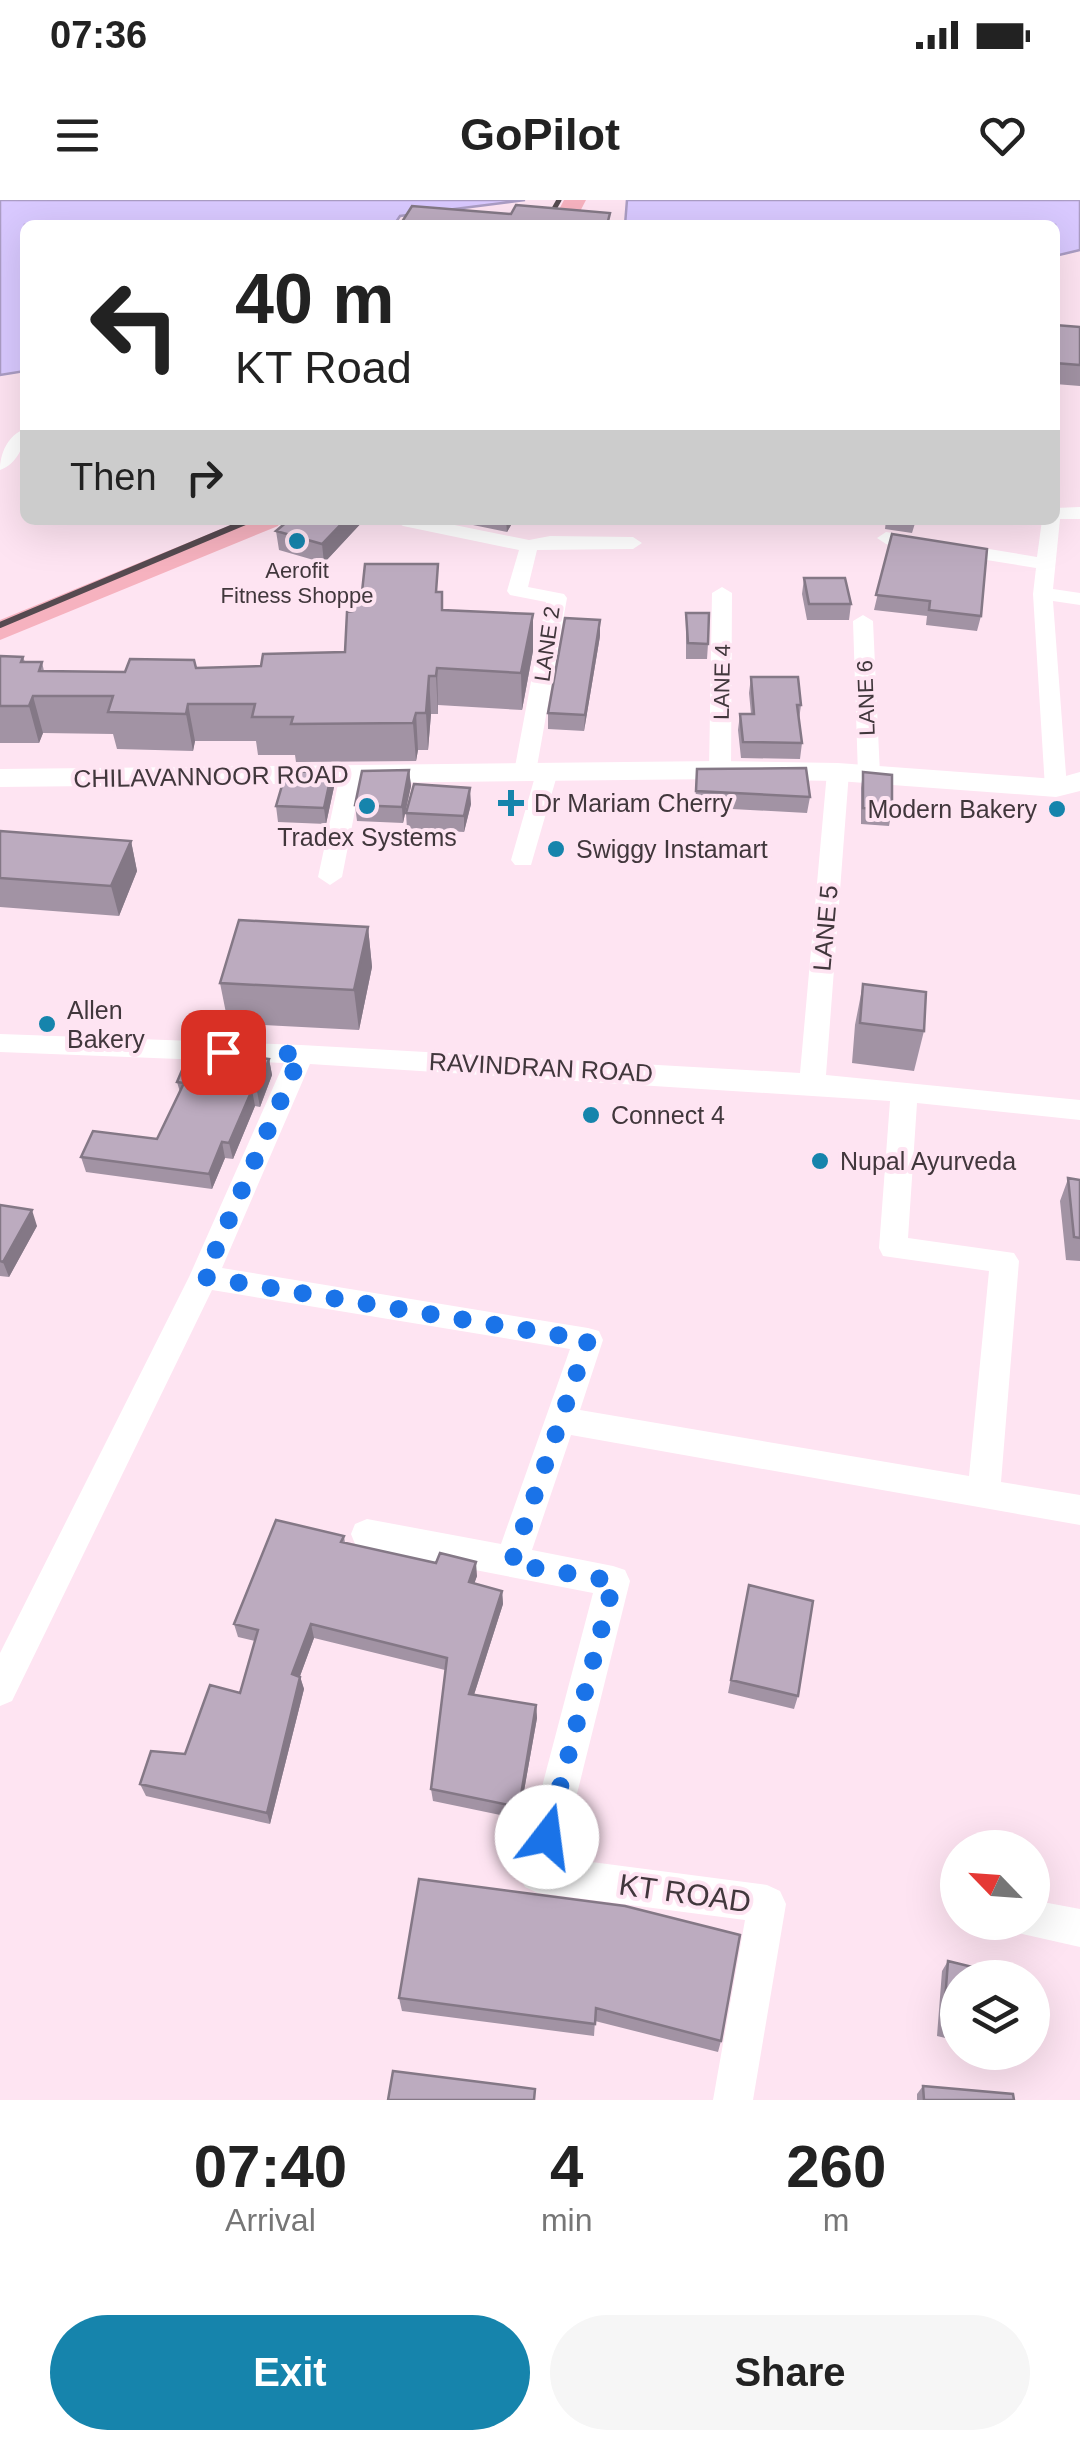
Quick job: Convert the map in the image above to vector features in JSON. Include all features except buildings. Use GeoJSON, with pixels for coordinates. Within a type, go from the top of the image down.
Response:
{"type":"FeatureCollection","features":[{"type":"Feature","properties":{"kind":"main road"},"geometry":{"type":"LineString","coordinates":[[0,612],[209,525]]}},
{"type":"Feature","properties":{"kind":"main road"},"geometry":{"type":"LineString","coordinates":[[0,631],[256,525]]}},
{"type":"Feature","properties":{"kind":"street"},"geometry":{"type":"LineString","coordinates":[[0,465],[20,440]]}},
{"type":"Feature","properties":{"kind":"street"},"geometry":{"type":"LineString","coordinates":[[427,525],[529,546],[550,542],[633,543]]}},
{"type":"Feature","properties":{"kind":"street"},"geometry":{"type":"LineString","coordinates":[[1052,525],[1043,594],[1068,785]]}},
{"type":"Feature","properties":{"kind":"street"},"geometry":{"type":"LineString","coordinates":[[886,538],[1046,564]]}},
{"type":"Feature","properties":{"kind":"street","name":"LANE 2"},"geometry":{"type":"LineString","coordinates":[[529,546],[517,591],[557,598],[536,772]]}},
{"type":"Feature","properties":{"kind":"street","name":"LANE 4"},"geometry":{"type":"LineString","coordinates":[[720,770],[722,593]]}},
{"type":"Feature","properties":{"kind":"street"},"geometry":{"type":"LineString","coordinates":[[1043,594],[1080,599]]}},
{"type":"Feature","properties":{"kind":"street","name":"LANE 6"},"geometry":{"type":"LineString","coordinates":[[863,621],[869,775]]}},
{"type":"Feature","properties":{"kind":"street","name":"CHILAVANNOOR ROAD"},"geometry":{"type":"LineString","coordinates":[[0,778],[720,770],[838,772],[1068,785]]}},
{"type":"Feature","properties":{"kind":"street"},"geometry":{"type":"LineString","coordinates":[[523,860],[536,772]]}},
{"type":"Feature","properties":{"kind":"street","name":"LANE 5"},"geometry":{"type":"LineString","coordinates":[[812,1083],[838,772]]}},
{"type":"Feature","properties":{"kind":"street"},"geometry":{"type":"LineString","coordinates":[[330,878],[352,775]]}},
{"type":"Feature","properties":{"kind":"street","name":"RAVINDRAN ROAD"},"geometry":{"type":"LineString","coordinates":[[0,1043],[301,1054],[812,1083],[1080,1110]]}},
{"type":"Feature","properties":{"kind":"street"},"geometry":{"type":"LineString","coordinates":[[0,1689],[51,1593],[204,1277],[301,1054]]}},
{"type":"Feature","properties":{"kind":"street"},"geometry":{"type":"LineString","coordinates":[[904,1094],[894,1248],[1004,1262],[984,1492]]}},
{"type":"Feature","properties":{"kind":"street"},"geometry":{"type":"LineString","coordinates":[[204,1277],[588,1340],[511,1564],[367,1534]]}},
{"type":"Feature","properties":{"kind":"street"},"geometry":{"type":"LineString","coordinates":[[562,1420],[1080,1510]]}},
{"type":"Feature","properties":{"kind":"street","name":"KT ROAD"},"geometry":{"type":"LineString","coordinates":[[511,1564],[614,1581],[538,1874],[767,1904],[733,2100]]}},
{"type":"Feature","properties":{"kind":"street"},"geometry":{"type":"LineString","coordinates":[[1050,1922],[1080,1928]]}},
{"type":"Feature","properties":{"kind":"shaded area"},"geometry":{"type":"Polygon","coordinates":[[[0,200],[525,200],[400,216],[397,220],[20,220],[20,372],[0,375],[0,200]]]}},
{"type":"Feature","properties":{"kind":"shaded area"},"geometry":{"type":"Polygon","coordinates":[[[627,200],[1080,200],[1080,250],[1060,255],[1060,220],[625,220],[627,200]]]}},
{"type":"Feature","properties":{"kind":"railway"},"geometry":{"type":"LineString","coordinates":[[548,220],[559,200]]}},
{"type":"Feature","properties":{"kind":"railway"},"geometry":{"type":"LineString","coordinates":[[0,625],[238,525]]}},
{"type":"Feature","properties":{"kind":"place","name":"Aerofit Fitness Shoppe"},"geometry":{"type":"Point","coordinates":[297,541]}},
{"type":"Feature","properties":{"kind":"place","name":"Dr Mariam Cherry"},"geometry":{"type":"Point","coordinates":[511,803]}},
{"type":"Feature","properties":{"kind":"place","name":"Tradex Systems"},"geometry":{"type":"Point","coordinates":[367,806]}},
{"type":"Feature","properties":{"kind":"place","name":"Modern Bakery"},"geometry":{"type":"Point","coordinates":[1057,809]}},
{"type":"Feature","properties":{"kind":"place","name":"Swiggy Instamart"},"geometry":{"type":"Point","coordinates":[556,849]}},
{"type":"Feature","properties":{"kind":"place","name":"Allen Bakery"},"geometry":{"type":"Point","coordinates":[47,1024]}},
{"type":"Feature","properties":{"kind":"place","name":"Connect 4"},"geometry":{"type":"Point","coordinates":[591,1115]}},
{"type":"Feature","properties":{"kind":"place","name":"Nupal Ayurveda"},"geometry":{"type":"Point","coordinates":[820,1161]}},
{"type":"Feature","properties":{"kind":"route"},"geometry":{"type":"LineString","coordinates":[[223,1052],[301,1054],[204,1277],[588,1340],[511,1564],[614,1581],[547,1837]]}}]}
